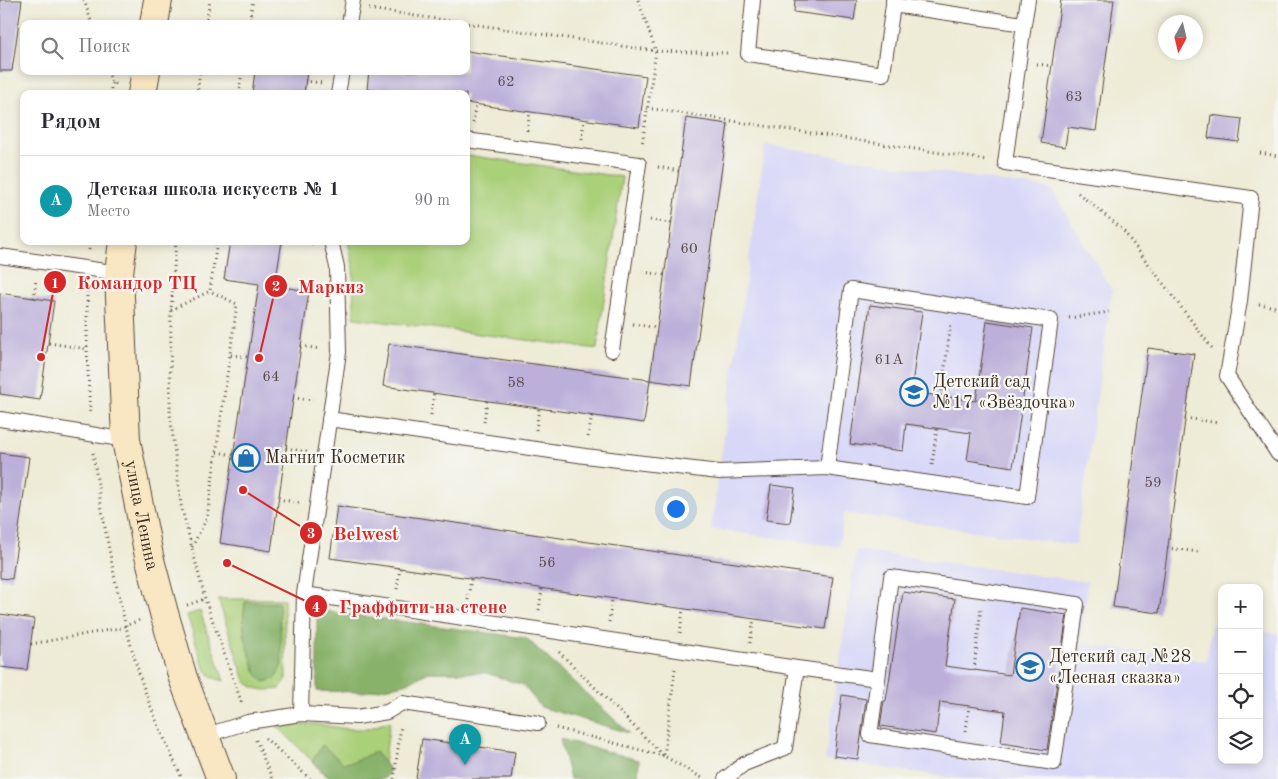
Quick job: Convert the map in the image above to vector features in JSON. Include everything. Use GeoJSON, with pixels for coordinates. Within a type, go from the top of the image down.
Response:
{"type":"FeatureCollection","features":[{"type":"Feature","properties":{"kind":"street"},"geometry":{"type":"LineString","coordinates":[[155,20],[158,0]]}},
{"type":"Feature","properties":{"kind":"street"},"geometry":{"type":"LineString","coordinates":[[143,90],[145,75]]}},
{"type":"Feature","properties":{"kind":"street","name":"улица Ленина"},"geometry":{"type":"LineString","coordinates":[[122,245],[119,273],[126,440],[149,556],[164,613],[183,678],[221,779]]}},
{"type":"Feature","properties":{"kind":"lane"},"geometry":{"type":"LineString","coordinates":[[753,0],[748,54],[883,74],[893,3],[1024,24]]}},
{"type":"Feature","properties":{"kind":"lane"},"geometry":{"type":"LineString","coordinates":[[1028,0],[1005,163],[1251,198],[1240,301],[1227,376],[1278,454]]}},
{"type":"Feature","properties":{"kind":"lane"},"geometry":{"type":"LineString","coordinates":[[350,20],[352,3]]}},
{"type":"Feature","properties":{"kind":"lane"},"geometry":{"type":"LineString","coordinates":[[339,90],[341,75]]}},
{"type":"Feature","properties":{"kind":"lane"},"geometry":{"type":"LineString","coordinates":[[470,141],[638,164],[612,350]]}},
{"type":"Feature","properties":{"kind":"lane"},"geometry":{"type":"LineString","coordinates":[[301,714],[304,594],[339,352],[337,267],[332,245]]}},
{"type":"Feature","properties":{"kind":"lane"},"geometry":{"type":"LineString","coordinates":[[0,256],[119,273]]}},
{"type":"Feature","properties":{"kind":"lane"},"geometry":{"type":"LineString","coordinates":[[329,419],[585,456],[719,472],[827,468],[1027,497],[1051,320],[851,290],[827,468]]}},
{"type":"Feature","properties":{"kind":"lane"},"geometry":{"type":"LineString","coordinates":[[0,419],[126,440]]}},
{"type":"Feature","properties":{"kind":"lane"},"geometry":{"type":"LineString","coordinates":[[891,577],[984,590],[1077,604],[1054,763],[870,735],[891,577]]}},
{"type":"Feature","properties":{"kind":"lane"},"geometry":{"type":"LineString","coordinates":[[304,594],[878,679]]}},
{"type":"Feature","properties":{"kind":"lane"},"geometry":{"type":"LineString","coordinates":[[725,779],[744,764],[785,748],[797,668]]}},
{"type":"Feature","properties":{"kind":"lane"},"geometry":{"type":"LineString","coordinates":[[204,736],[248,722],[301,714],[357,717],[387,712],[402,703],[538,723]]}},
{"type":"Feature","properties":{"kind":"path"},"geometry":{"type":"LineString","coordinates":[[84,0],[91,20]]}},
{"type":"Feature","properties":{"kind":"path"},"geometry":{"type":"LineString","coordinates":[[207,20],[210,0]]}},
{"type":"Feature","properties":{"kind":"path"},"geometry":{"type":"LineString","coordinates":[[250,20],[253,0]]}},
{"type":"Feature","properties":{"kind":"path"},"geometry":{"type":"LineString","coordinates":[[638,0],[656,51],[638,164]]}},
{"type":"Feature","properties":{"kind":"path"},"geometry":{"type":"LineString","coordinates":[[352,3],[460,20]]}},
{"type":"Feature","properties":{"kind":"path"},"geometry":{"type":"LineString","coordinates":[[470,22],[656,51],[748,54]]}},
{"type":"Feature","properties":{"kind":"path"},"geometry":{"type":"LineString","coordinates":[[197,90],[199,75]]}},
{"type":"Feature","properties":{"kind":"path"},"geometry":{"type":"LineString","coordinates":[[240,90],[241,75]]}},
{"type":"Feature","properties":{"kind":"path"},"geometry":{"type":"LineString","coordinates":[[111,90],[112,83]]}},
{"type":"Feature","properties":{"kind":"path"},"geometry":{"type":"LineString","coordinates":[[647,108],[1005,163]]}},
{"type":"Feature","properties":{"kind":"path"},"geometry":{"type":"LineString","coordinates":[[1260,153],[1278,156]]}},
{"type":"Feature","properties":{"kind":"path"},"geometry":{"type":"LineString","coordinates":[[1049,169],[1122,229],[1228,369]]}},
{"type":"Feature","properties":{"kind":"path"},"geometry":{"type":"LineString","coordinates":[[176,245],[171,310],[170,413],[181,505],[205,599],[248,722],[272,779]]}},
{"type":"Feature","properties":{"kind":"path"},"geometry":{"type":"LineString","coordinates":[[210,291],[217,245]]}},
{"type":"Feature","properties":{"kind":"path"},"geometry":{"type":"LineString","coordinates":[[171,310],[210,291]]}},
{"type":"Feature","properties":{"kind":"path"},"geometry":{"type":"LineString","coordinates":[[192,547],[207,518],[237,304],[210,291]]}},
{"type":"Feature","properties":{"kind":"path"},"geometry":{"type":"LineString","coordinates":[[941,396],[953,306]]}},
{"type":"Feature","properties":{"kind":"path"},"geometry":{"type":"LineString","coordinates":[[1051,320],[1109,312]]}},
{"type":"Feature","properties":{"kind":"path"},"geometry":{"type":"LineString","coordinates":[[48,343],[87,349]]}},
{"type":"Feature","properties":{"kind":"path"},"geometry":{"type":"LineString","coordinates":[[231,355],[248,357]]}},
{"type":"Feature","properties":{"kind":"path"},"geometry":{"type":"LineString","coordinates":[[1185,418],[1220,423]]}},
{"type":"Feature","properties":{"kind":"path"},"geometry":{"type":"LineString","coordinates":[[930,483],[937,428]]}},
{"type":"Feature","properties":{"kind":"path"},"geometry":{"type":"LineString","coordinates":[[217,452],[234,455]]}},
{"type":"Feature","properties":{"kind":"path"},"geometry":{"type":"LineString","coordinates":[[1168,548],[1199,552]]}},
{"type":"Feature","properties":{"kind":"path"},"geometry":{"type":"LineString","coordinates":[[974,670],[984,590]]}},
{"type":"Feature","properties":{"kind":"path"},"geometry":{"type":"LineString","coordinates":[[664,756],[683,609]]}},
{"type":"Feature","properties":{"kind":"path"},"geometry":{"type":"LineString","coordinates":[[748,660],[754,618]]}},
{"type":"Feature","properties":{"kind":"path"},"geometry":{"type":"LineString","coordinates":[[31,644],[120,628],[126,624],[139,674],[154,718],[182,779]]}},
{"type":"Feature","properties":{"kind":"path"},"geometry":{"type":"LineString","coordinates":[[536,629],[664,756],[704,779]]}},
{"type":"Feature","properties":{"kind":"path"},"geometry":{"type":"LineString","coordinates":[[963,749],[969,706]]}},
{"type":"Feature","properties":{"kind":"path"},"geometry":{"type":"LineString","coordinates":[[394,779],[402,720]]}},
{"type":"Feature","properties":{"kind":"path"},"geometry":{"type":"LineString","coordinates":[[248,722],[310,779]]}},
{"type":"Feature","properties":{"kind":"path"},"geometry":{"type":"LineString","coordinates":[[538,723],[664,756]]}},
{"type":"Feature","properties":{"kind":"shaded area","name":"Детский сад №17 «Звёздочка»"},"geometry":{"type":"Polygon","coordinates":[[[765,145],[1052,189],[1112,291],[1076,545],[844,513],[839,547],[711,529],[765,145]]]}},
{"type":"Feature","properties":{"kind":"shaded area","name":"Детский сад №28 «Лесная сказка»"},"geometry":{"type":"Polygon","coordinates":[[[856,550],[1088,582],[1080,643],[1206,661],[1212,624],[1218,625],[1218,764],[1263,764],[1263,632],[1278,634],[1278,779],[963,779],[825,760],[856,550]]]}},
{"type":"Feature","properties":{"kind":"green space"},"geometry":{"type":"Polygon","coordinates":[[[470,156],[622,177],[597,349],[354,318],[353,265],[349,245],[470,245],[470,156]]]}},
{"type":"Feature","properties":{"kind":"green space"},"geometry":{"type":"Polygon","coordinates":[[[218,599],[284,599],[286,679],[280,689],[257,689],[245,681],[218,599]]]}},
{"type":"Feature","properties":{"kind":"green space"},"geometry":{"type":"Polygon","coordinates":[[[245,602],[279,603],[282,665],[275,679],[264,682],[255,670],[243,623],[245,602]]]}},
{"type":"Feature","properties":{"kind":"green space"},"geometry":{"type":"Polygon","coordinates":[[[317,610],[526,638],[629,733],[541,707],[523,685],[486,673],[429,672],[405,684],[362,692],[317,691],[317,610]]]}},
{"type":"Feature","properties":{"kind":"green space"},"geometry":{"type":"Polygon","coordinates":[[[200,611],[224,681],[212,677],[204,668],[187,615],[200,611]]]}},
{"type":"Feature","properties":{"kind":"green space"},"geometry":{"type":"Polygon","coordinates":[[[390,721],[382,779],[330,779],[277,726],[315,724],[348,729],[368,729],[390,721]]]}},
{"type":"Feature","properties":{"kind":"green space"},"geometry":{"type":"Polygon","coordinates":[[[560,739],[639,760],[638,779],[570,779],[560,739]]]}},
{"type":"Feature","properties":{"kind":"green space"},"geometry":{"type":"Polygon","coordinates":[[[322,745],[343,763],[352,762],[375,752],[390,770],[384,779],[330,779],[312,762],[322,745]]]}},
{"type":"Feature","properties":{"kind":"building"},"geometry":{"type":"Polygon","coordinates":[[[0,0],[22,0],[12,71],[0,71],[0,0]]]}},
{"type":"Feature","properties":{"kind":"building"},"geometry":{"type":"Polygon","coordinates":[[[795,0],[857,0],[854,20],[794,12],[795,0]]]}},
{"type":"Feature","properties":{"kind":"building"},"geometry":{"type":"Polygon","coordinates":[[[1061,0],[1114,0],[1096,131],[1068,127],[1065,147],[1041,143],[1061,0]]]}},
{"type":"Feature","properties":{"kind":"building"},"geometry":{"type":"Polygon","coordinates":[[[470,52],[646,76],[639,127],[470,104],[470,90],[367,89],[369,75],[470,75],[470,52]]]}},
{"type":"Feature","properties":{"kind":"building"},"geometry":{"type":"Polygon","coordinates":[[[254,75],[306,75],[305,90],[253,90],[254,75]]]}},
{"type":"Feature","properties":{"kind":"building"},"geometry":{"type":"Polygon","coordinates":[[[1211,115],[1242,119],[1239,142],[1208,138],[1211,115]]]}},
{"type":"Feature","properties":{"kind":"building"},"geometry":{"type":"Polygon","coordinates":[[[686,118],[728,124],[691,386],[650,380],[686,118]]]}},
{"type":"Feature","properties":{"kind":"building"},"geometry":{"type":"Polygon","coordinates":[[[229,245],[281,245],[275,286],[309,291],[271,551],[220,543],[259,284],[224,279],[229,245]]]}},
{"type":"Feature","properties":{"kind":"building"},"geometry":{"type":"Polygon","coordinates":[[[0,293],[54,301],[40,400],[0,394],[0,293]]]}},
{"type":"Feature","properties":{"kind":"building"},"geometry":{"type":"Polygon","coordinates":[[[870,305],[922,312],[911,392],[976,401],[987,321],[1033,328],[1013,467],[967,460],[971,433],[906,424],[903,451],[850,444],[870,305]]]}},
{"type":"Feature","properties":{"kind":"building"},"geometry":{"type":"Polygon","coordinates":[[[389,344],[650,380],[644,423],[383,386],[389,344]]]}},
{"type":"Feature","properties":{"kind":"building"},"geometry":{"type":"Polygon","coordinates":[[[1148,348],[1194,354],[1159,613],[1113,607],[1148,348]]]}},
{"type":"Feature","properties":{"kind":"building"},"geometry":{"type":"Polygon","coordinates":[[[0,453],[29,457],[12,579],[0,578],[0,453]]]}},
{"type":"Feature","properties":{"kind":"building"},"geometry":{"type":"Polygon","coordinates":[[[771,485],[795,488],[790,523],[766,520],[771,485]]]}},
{"type":"Feature","properties":{"kind":"building"},"geometry":{"type":"Polygon","coordinates":[[[337,506],[833,577],[825,629],[330,558],[337,506]]]}},
{"type":"Feature","properties":{"kind":"building"},"geometry":{"type":"Polygon","coordinates":[[[903,592],[955,599],[945,666],[1010,675],[1020,608],[1067,615],[1047,750],[1001,743],[1005,711],[940,702],[936,734],[880,726],[884,701],[886,701],[903,592]]]}},
{"type":"Feature","properties":{"kind":"building"},"geometry":{"type":"Polygon","coordinates":[[[0,614],[34,619],[27,670],[0,667],[0,614]]]}},
{"type":"Feature","properties":{"kind":"building"},"geometry":{"type":"Polygon","coordinates":[[[842,695],[866,699],[858,759],[834,756],[842,695]]]}},
{"type":"Feature","properties":{"kind":"building"},"geometry":{"type":"Polygon","coordinates":[[[422,739],[515,752],[511,779],[416,779],[422,739]]]}},
{"type":"Feature","properties":{"kind":"place","name":"Командор ТЦ"},"geometry":{"type":"Point","coordinates":[41,357]}},
{"type":"Feature","properties":{"kind":"place","name":"Маркиз"},"geometry":{"type":"Point","coordinates":[259,358]}},
{"type":"Feature","properties":{"kind":"place","name":"Детский сад №17 «Звёздочка»"},"geometry":{"type":"Point","coordinates":[914,392]}},
{"type":"Feature","properties":{"kind":"place","name":"Магнит Косметик"},"geometry":{"type":"Point","coordinates":[246,458]}},
{"type":"Feature","properties":{"kind":"place","name":"Belwest"},"geometry":{"type":"Point","coordinates":[243,490]}},
{"type":"Feature","properties":{"kind":"place","name":"Граффити на стене"},"geometry":{"type":"Point","coordinates":[227,563]}},
{"type":"Feature","properties":{"kind":"place","name":"Детский сад №28 «Лесная сказка»"},"geometry":{"type":"Point","coordinates":[1030,667]}},
{"type":"Feature","properties":{"kind":"place","name":"Детская школа искусств № 1"},"geometry":{"type":"Point","coordinates":[465,765]}}]}
